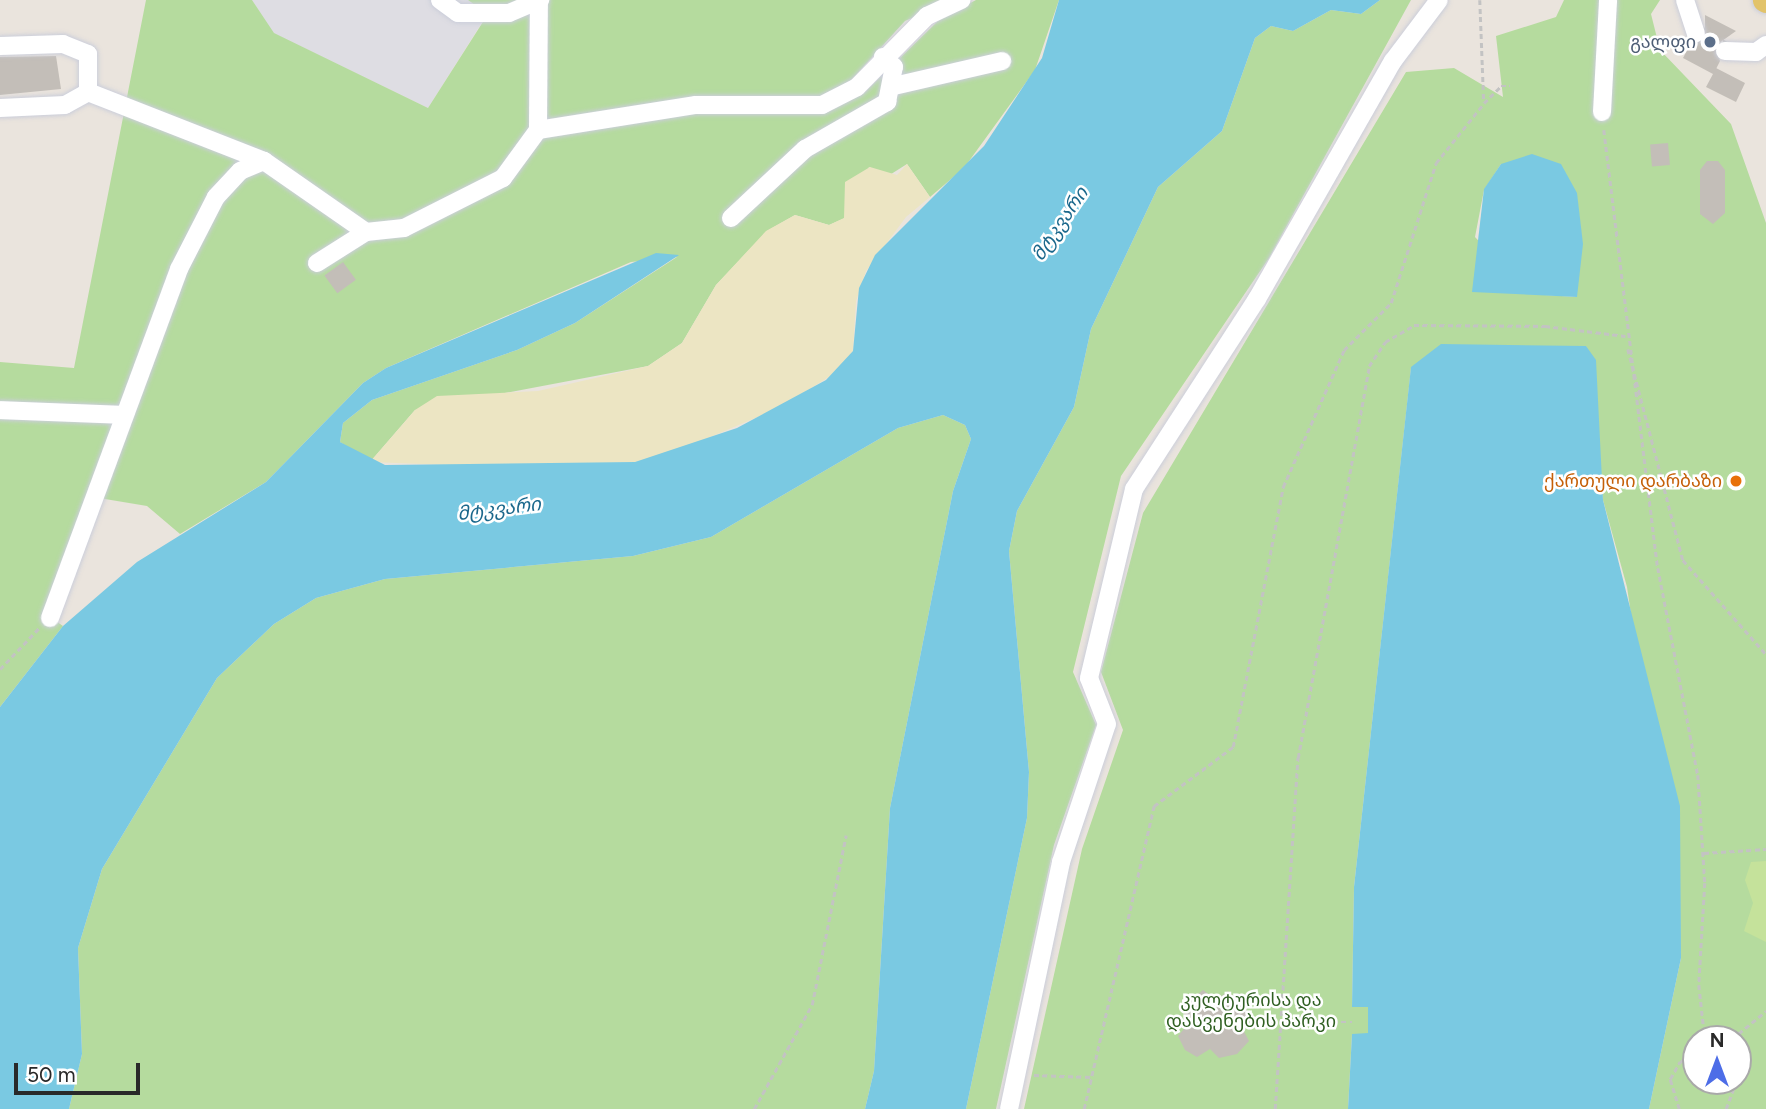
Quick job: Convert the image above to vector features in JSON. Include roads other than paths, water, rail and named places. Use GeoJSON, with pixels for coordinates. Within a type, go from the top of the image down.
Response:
{"type":"FeatureCollection","features":[{"type":"Feature","properties":{"kind":"street"},"geometry":{"type":"LineString","coordinates":[[317,263],[366,232],[404,228],[450,209],[503,177],[538,131],[540,1],[509,13],[458,13],[440,0]]}},
{"type":"Feature","properties":{"kind":"street"},"geometry":{"type":"LineString","coordinates":[[538,131],[696,105],[822,105],[857,87],[883,57],[927,16],[961,0]]}},
{"type":"Feature","properties":{"kind":"street"},"geometry":{"type":"LineString","coordinates":[[1009,1109],[1062,862],[1107,724],[1089,678],[1134,489],[1264,288],[1393,61],[1439,0]]}},
{"type":"Feature","properties":{"kind":"street"},"geometry":{"type":"LineString","coordinates":[[1602,112],[1608,0]]}},
{"type":"Feature","properties":{"kind":"street"},"geometry":{"type":"LineString","coordinates":[[1685,0],[1696,33]]}},
{"type":"Feature","properties":{"kind":"street"},"geometry":{"type":"LineString","coordinates":[[0,46],[63,44],[88,54],[88,92]]}},
{"type":"Feature","properties":{"kind":"street"},"geometry":{"type":"LineString","coordinates":[[1725,51],[1756,52],[1766,46]]}},
{"type":"Feature","properties":{"kind":"street"},"geometry":{"type":"LineString","coordinates":[[731,218],[805,149],[887,102],[894,86],[894,67],[883,57]]}},
{"type":"Feature","properties":{"kind":"street"},"geometry":{"type":"LineString","coordinates":[[894,86],[1002,61]]}},
{"type":"Feature","properties":{"kind":"street"},"geometry":{"type":"LineString","coordinates":[[88,92],[264,161],[366,232]]}},
{"type":"Feature","properties":{"kind":"street"},"geometry":{"type":"LineString","coordinates":[[0,108],[65,105],[88,92]]}},
{"type":"Feature","properties":{"kind":"street"},"geometry":{"type":"LineString","coordinates":[[50,618],[122,415],[178,269],[216,197],[240,171],[264,161]]}},
{"type":"Feature","properties":{"kind":"street"},"geometry":{"type":"LineString","coordinates":[[0,410],[122,415]]}},
{"type":"Feature","properties":{"kind":"water","name":"მტკვარი"},"geometry":{"type":"Polygon","coordinates":[[[1059,0],[1380,0],[1361,14],[1331,10],[1293,31],[1271,26],[1255,38],[1222,131],[1158,187],[1091,329],[1074,407],[1017,511],[1009,551],[1029,772],[1027,818],[966,1109],[865,1109],[874,1071],[890,808],[953,491],[971,439],[965,425],[943,415],[898,428],[711,537],[633,556],[385,579],[316,598],[274,624],[217,678],[102,869],[78,948],[82,1054],[69,1109],[0,1109],[0,707],[63,626],[137,562],[266,482],[363,383],[386,368],[656,253],[679,255],[575,323],[517,350],[372,400],[343,423],[340,442],[385,465],[635,462],[737,428],[826,380],[853,351],[859,288],[875,255],[984,146],[1042,58],[1059,0]]]}},
{"type":"Feature","properties":{"kind":"water"},"geometry":{"type":"Polygon","coordinates":[[[1532,154],[1561,164],[1577,193],[1583,244],[1577,297],[1472,292],[1484,189],[1501,164],[1532,154]]]}},
{"type":"Feature","properties":{"kind":"water"},"geometry":{"type":"Polygon","coordinates":[[[1441,344],[1586,346],[1596,360],[1603,500],[1680,806],[1681,958],[1649,1109],[1348,1109],[1352,1034],[1368,1033],[1368,1007],[1352,1007],[1354,887],[1411,367],[1441,344]]]}},
{"type":"Feature","properties":{"kind":"tunnel"},"geometry":{"type":"LineString","coordinates":[[1696,33],[1725,51]]}},
{"type":"Feature","properties":{"kind":"place","name":"გალფი"},"geometry":{"type":"Point","coordinates":[1710,42]}},
{"type":"Feature","properties":{"kind":"place","name":"ქართული დარბაზი"},"geometry":{"type":"Point","coordinates":[1736,481]}},
{"type":"Feature","properties":{"kind":"park label","name":"კულტურისა და დასვენების პარკი"},"geometry":{"type":"Point","coordinates":[1251,1011]}}]}
